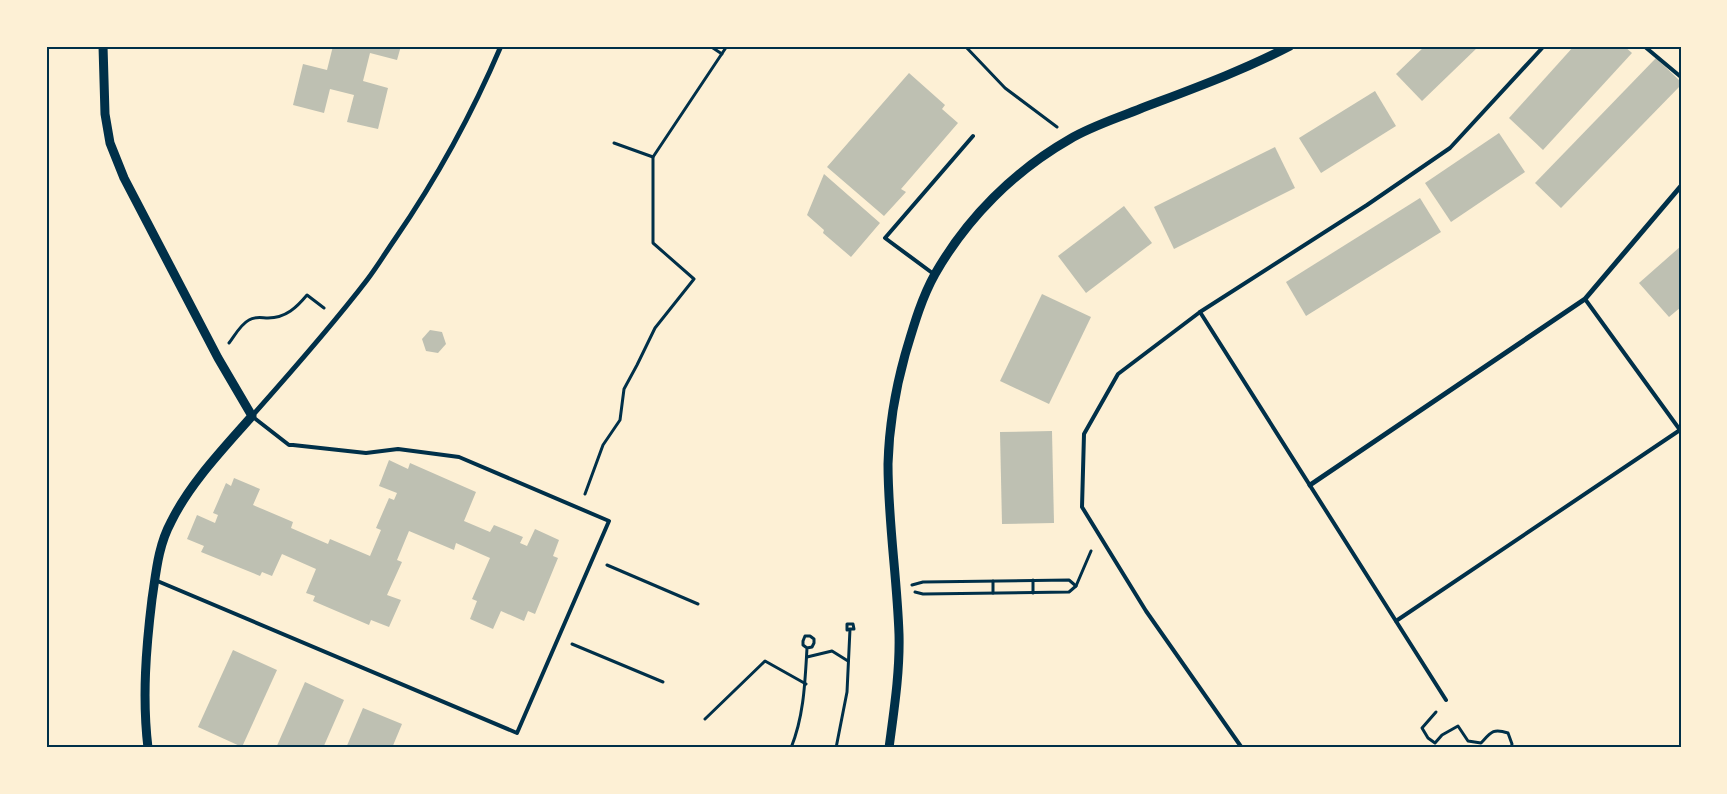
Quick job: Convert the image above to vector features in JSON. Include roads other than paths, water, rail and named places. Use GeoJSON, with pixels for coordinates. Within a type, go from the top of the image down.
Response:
{"type":"FeatureCollection","features":[{"type":"Feature","properties":{"kind":"street"},"geometry":{"type":"LineString","coordinates":[[102,46],[105,114],[110,143],[124,178],[218,358],[252,416]]}},
{"type":"Feature","properties":{"kind":"street"},"geometry":{"type":"LineString","coordinates":[[148,748],[145,728],[145,688],[148,636],[159,552],[170,522],[214,461],[368,279],[424,197],[483,88],[501,46]]}},
{"type":"Feature","properties":{"kind":"street"},"geometry":{"type":"LineString","coordinates":[[889,748],[897,686],[899,636],[890,515],[891,423],[897,384],[908,343],[918,311],[935,275],[957,241],[982,209],[1037,159],[1072,138],[1244,69],[1290,46]]}},
{"type":"Feature","properties":{"kind":"street"},"geometry":{"type":"LineString","coordinates":[[1310,485],[1585,298],[1681,186]]}},
{"type":"Feature","properties":{"kind":"lane"},"geometry":{"type":"LineString","coordinates":[[1242,748],[1146,611],[1082,507],[1084,434],[1118,374],[1200,312],[1367,205],[1450,148],[1544,46]]}},
{"type":"Feature","properties":{"kind":"lane"},"geometry":{"type":"LineString","coordinates":[[1644,46],[1681,78]]}},
{"type":"Feature","properties":{"kind":"lane"},"geometry":{"type":"LineString","coordinates":[[935,275],[885,238],[973,136]]}},
{"type":"Feature","properties":{"kind":"lane"},"geometry":{"type":"LineString","coordinates":[[1396,621],[1680,430],[1585,298]]}},
{"type":"Feature","properties":{"kind":"lane"},"geometry":{"type":"LineString","coordinates":[[1200,312],[1446,700]]}},
{"type":"Feature","properties":{"kind":"lane"},"geometry":{"type":"LineString","coordinates":[[155,580],[517,733],[609,521],[459,457],[398,449],[366,453],[289,445],[252,416]]}}]}
